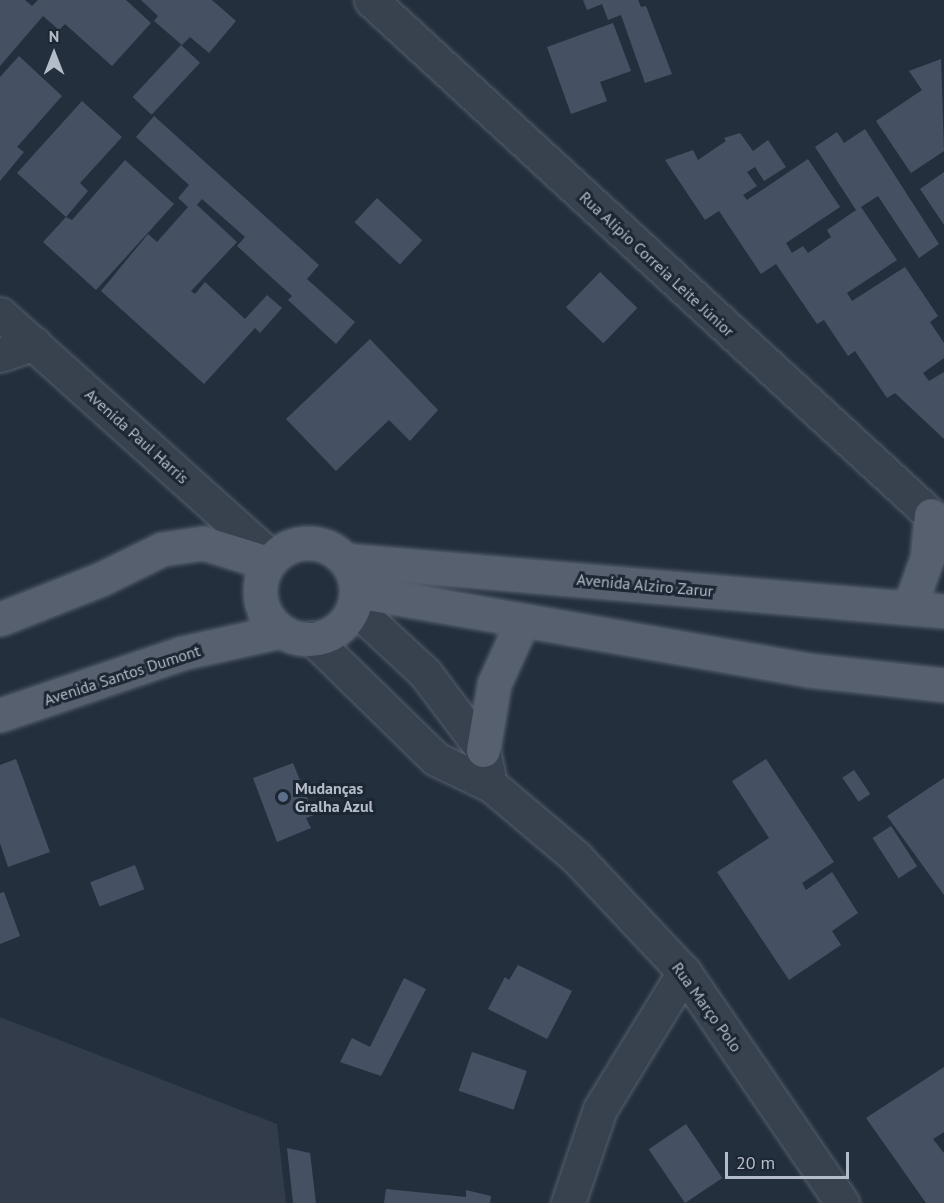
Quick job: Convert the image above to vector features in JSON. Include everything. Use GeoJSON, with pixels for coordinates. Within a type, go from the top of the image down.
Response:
{"type":"FeatureCollection","features":[{"type":"Feature","properties":{"kind":"main road"},"geometry":{"type":"LineString","coordinates":[[909,608],[938,521]]}},
{"type":"Feature","properties":{"kind":"main road"},"geometry":{"type":"LineString","coordinates":[[0,619],[101,579],[162,549],[203,543],[270,561]]}},
{"type":"Feature","properties":{"kind":"main road"},"geometry":{"type":"LineString","coordinates":[[317,543],[333,549],[345,560],[354,574],[355,599],[337,628],[312,638],[296,638],[281,631],[262,607],[261,577],[270,561],[285,548],[317,543]]}},
{"type":"Feature","properties":{"kind":"main road","name":"Avenida Alziro Zarur"},"geometry":{"type":"LineString","coordinates":[[345,560],[944,611]]}},
{"type":"Feature","properties":{"kind":"main road"},"geometry":{"type":"LineString","coordinates":[[355,599],[523,620],[807,670],[944,685]]}},
{"type":"Feature","properties":{"kind":"main road"},"geometry":{"type":"LineString","coordinates":[[483,750],[494,684],[523,620]]}},
{"type":"Feature","properties":{"kind":"main road","name":"Avenida Santos Dumont"},"geometry":{"type":"LineString","coordinates":[[0,715],[182,653],[281,631]]}},
{"type":"Feature","properties":{"kind":"street","name":"Rua Alípio Correia Leite Júnior"},"geometry":{"type":"LineString","coordinates":[[370,0],[938,521]]}},
{"type":"Feature","properties":{"kind":"street","name":"Avenida Paul Harris"},"geometry":{"type":"LineString","coordinates":[[0,314],[270,561]]}},
{"type":"Feature","properties":{"kind":"street"},"geometry":{"type":"LineString","coordinates":[[0,355],[34,343]]}},
{"type":"Feature","properties":{"kind":"street"},"geometry":{"type":"LineString","coordinates":[[355,599],[425,673],[483,750],[492,786]]}},
{"type":"Feature","properties":{"kind":"street","name":"Rua Março Polo"},"geometry":{"type":"LineString","coordinates":[[312,638],[436,759],[492,786],[576,857],[684,972],[842,1203]]}},
{"type":"Feature","properties":{"kind":"street"},"geometry":{"type":"LineString","coordinates":[[568,1203],[600,1109],[684,972]]}},
{"type":"Feature","properties":{"kind":"shaded area"},"geometry":{"type":"Polygon","coordinates":[[[0,1017],[277,1124],[286,1203],[0,1203],[0,1017]]]}},
{"type":"Feature","properties":{"kind":"building"},"geometry":{"type":"Polygon","coordinates":[[[0,0],[25,0],[32,6],[38,0],[126,0],[151,23],[112,66],[65,24],[59,30],[43,16],[0,66],[0,0]]]}},
{"type":"Feature","properties":{"kind":"building"},"geometry":{"type":"Polygon","coordinates":[[[141,0],[212,0],[236,21],[209,53],[190,37],[182,45],[154,21],[158,16],[141,0]]]}},
{"type":"Feature","properties":{"kind":"building"},"geometry":{"type":"Polygon","coordinates":[[[583,0],[638,0],[641,7],[646,6],[672,74],[645,83],[621,15],[608,20],[602,4],[587,10],[583,0]]]}},
{"type":"Feature","properties":{"kind":"building"},"geometry":{"type":"Polygon","coordinates":[[[613,23],[631,71],[600,82],[607,101],[571,114],[547,47],[613,23]]]}},
{"type":"Feature","properties":{"kind":"building"},"geometry":{"type":"Polygon","coordinates":[[[181,45],[200,63],[152,115],[133,97],[181,45]]]}},
{"type":"Feature","properties":{"kind":"building"},"geometry":{"type":"Polygon","coordinates":[[[19,56],[62,96],[17,147],[24,152],[0,181],[0,77],[19,56]]]}},
{"type":"Feature","properties":{"kind":"building"},"geometry":{"type":"Polygon","coordinates":[[[941,59],[944,151],[911,173],[876,121],[922,90],[909,71],[941,59]]]}},
{"type":"Feature","properties":{"kind":"building"},"geometry":{"type":"Polygon","coordinates":[[[82,101],[122,137],[80,183],[88,191],[66,217],[17,173],[82,101]]]}},
{"type":"Feature","properties":{"kind":"building"},"geometry":{"type":"Polygon","coordinates":[[[154,116],[319,265],[307,279],[355,322],[336,344],[288,300],[292,296],[237,246],[245,237],[202,199],[197,205],[237,242],[191,291],[195,294],[205,282],[245,319],[267,295],[282,308],[260,333],[255,328],[204,384],[101,291],[148,234],[157,242],[188,207],[178,198],[189,185],[136,137],[154,116]]]}},
{"type":"Feature","properties":{"kind":"building"},"geometry":{"type":"Polygon","coordinates":[[[865,129],[939,244],[919,258],[878,196],[861,207],[897,260],[847,293],[852,301],[905,267],[938,316],[930,322],[944,343],[944,358],[923,373],[929,381],[944,372],[944,439],[895,393],[887,398],[855,351],[848,356],[824,320],[817,324],[776,264],[761,274],[719,211],[705,220],[665,160],[693,150],[698,160],[726,141],[724,138],[740,133],[753,151],[768,140],[786,167],[764,181],[755,167],[747,172],[757,186],[743,195],[747,200],[808,159],[840,207],[786,243],[792,253],[803,246],[808,253],[831,237],[827,230],[856,210],[815,147],[837,132],[844,143],[865,129]]]}},
{"type":"Feature","properties":{"kind":"building"},"geometry":{"type":"Polygon","coordinates":[[[125,160],[174,204],[96,290],[43,242],[66,217],[72,220],[125,160]]]}},
{"type":"Feature","properties":{"kind":"building"},"geometry":{"type":"Polygon","coordinates":[[[944,172],[944,225],[920,189],[944,172]]]}},
{"type":"Feature","properties":{"kind":"building"},"geometry":{"type":"Polygon","coordinates":[[[377,198],[422,240],[400,264],[354,222],[377,198]]]}},
{"type":"Feature","properties":{"kind":"building"},"geometry":{"type":"Polygon","coordinates":[[[600,272],[637,308],[603,343],[566,307],[600,272]]]}},
{"type":"Feature","properties":{"kind":"building"},"geometry":{"type":"Polygon","coordinates":[[[370,339],[438,410],[410,441],[389,420],[336,471],[286,419],[370,339]]]}},
{"type":"Feature","properties":{"kind":"building"},"geometry":{"type":"Polygon","coordinates":[[[16,759],[50,852],[8,867],[0,843],[0,765],[16,759]]]}},
{"type":"Feature","properties":{"kind":"building"},"geometry":{"type":"Polygon","coordinates":[[[766,759],[834,862],[802,883],[806,890],[832,872],[858,913],[832,931],[841,945],[789,980],[717,872],[769,838],[732,781],[766,759]]]}},
{"type":"Feature","properties":{"kind":"building","name":"Mudanças Gralha Azul"},"geometry":{"type":"Polygon","coordinates":[[[293,763],[314,815],[306,818],[311,828],[277,842],[253,778],[293,763]]]}},
{"type":"Feature","properties":{"kind":"building"},"geometry":{"type":"Polygon","coordinates":[[[854,770],[870,794],[859,802],[842,778],[854,770]]]}},
{"type":"Feature","properties":{"kind":"building"},"geometry":{"type":"Polygon","coordinates":[[[944,778],[944,895],[887,816],[944,778]]]}},
{"type":"Feature","properties":{"kind":"building"},"geometry":{"type":"Polygon","coordinates":[[[891,826],[917,866],[899,878],[873,838],[891,826]]]}},
{"type":"Feature","properties":{"kind":"building"},"geometry":{"type":"Polygon","coordinates":[[[135,865],[144,889],[100,906],[90,882],[135,865]]]}},
{"type":"Feature","properties":{"kind":"building"},"geometry":{"type":"Polygon","coordinates":[[[4,892],[20,936],[0,944],[0,893],[4,892]]]}},
{"type":"Feature","properties":{"kind":"building"},"geometry":{"type":"Polygon","coordinates":[[[518,965],[572,991],[547,1039],[488,1009],[505,977],[509,980],[518,965]]]}},
{"type":"Feature","properties":{"kind":"building"},"geometry":{"type":"Polygon","coordinates":[[[404,978],[426,989],[381,1076],[340,1062],[352,1038],[370,1047],[404,978]]]}},
{"type":"Feature","properties":{"kind":"building"},"geometry":{"type":"Polygon","coordinates":[[[472,1052],[527,1071],[513,1110],[459,1091],[472,1052]]]}},
{"type":"Feature","properties":{"kind":"building"},"geometry":{"type":"Polygon","coordinates":[[[944,1067],[944,1132],[933,1139],[944,1153],[944,1203],[926,1203],[866,1118],[944,1067]]]}},
{"type":"Feature","properties":{"kind":"building"},"geometry":{"type":"Polygon","coordinates":[[[686,1124],[722,1178],[685,1203],[649,1149],[686,1124]]]}},
{"type":"Feature","properties":{"kind":"building"},"geometry":{"type":"Polygon","coordinates":[[[287,1148],[310,1153],[316,1203],[293,1203],[287,1148]]]}},
{"type":"Feature","properties":{"kind":"building"},"geometry":{"type":"Polygon","coordinates":[[[386,1189],[466,1197],[466,1190],[491,1196],[490,1203],[384,1203],[386,1189]]]}},
{"type":"Feature","properties":{"kind":"place","name":"Mudanças Gralha Azul"},"geometry":{"type":"Point","coordinates":[283,797]}}]}
